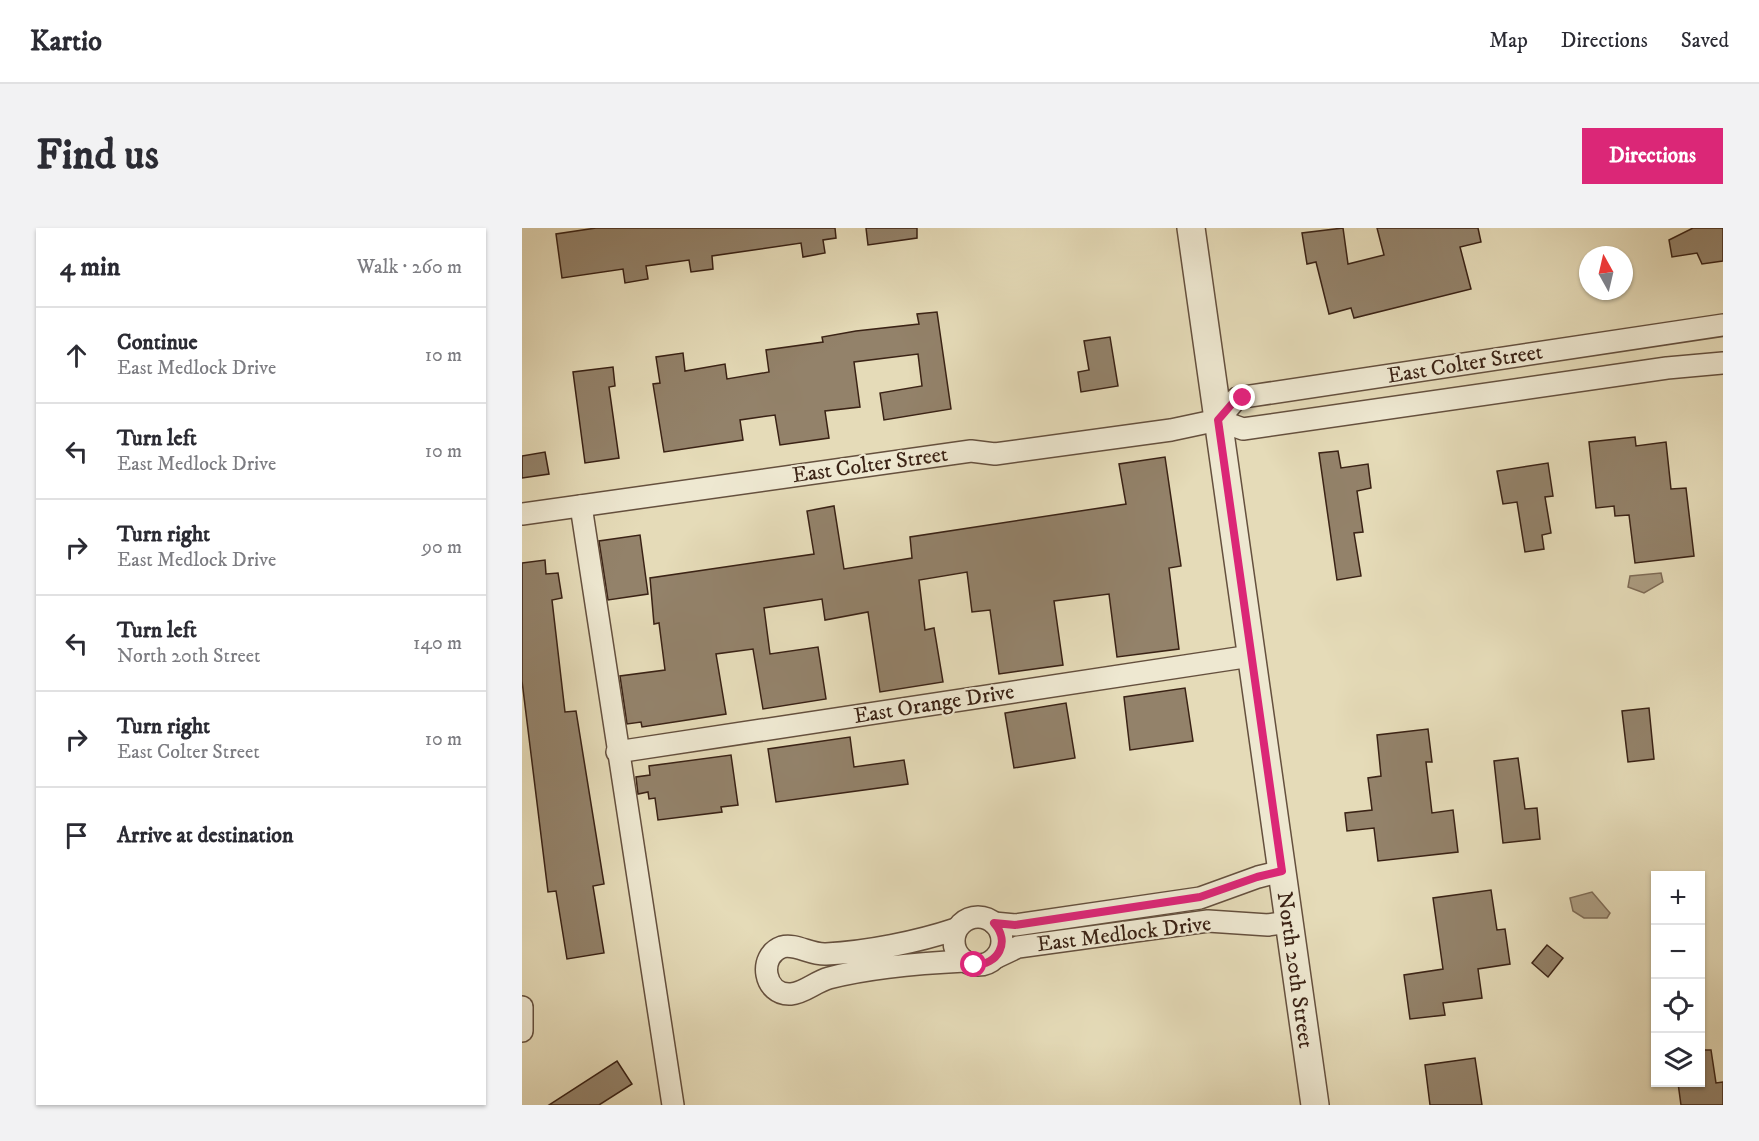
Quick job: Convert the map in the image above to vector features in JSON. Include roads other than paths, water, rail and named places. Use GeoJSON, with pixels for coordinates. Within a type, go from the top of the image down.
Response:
{"type":"FeatureCollection","features":[{"type":"Feature","properties":{"kind":"street","name":"North 20th Street"},"geometry":{"type":"LineString","coordinates":[[1191,228],[1315,1105]]}},
{"type":"Feature","properties":{"kind":"street","name":"East Colter Street"},"geometry":{"type":"LineString","coordinates":[[1218,420],[1237,398],[1723,325]]}},
{"type":"Feature","properties":{"kind":"street","name":"East Colter Street"},"geometry":{"type":"LineString","coordinates":[[522,514],[971,451],[995,454],[1171,430],[1218,420],[1244,429],[1667,368],[1723,363]]}},
{"type":"Feature","properties":{"kind":"street"},"geometry":{"type":"LineString","coordinates":[[580,506],[617,752],[635,844],[673,1105]]}},
{"type":"Feature","properties":{"kind":"street","name":"East Orange Drive"},"geometry":{"type":"LineString","coordinates":[[617,752],[1251,656]]}},
{"type":"Feature","properties":{"kind":"street","name":"East Medlock Drive"},"geometry":{"type":"LineString","coordinates":[[1282,871],[1257,877],[1200,897],[1015,925],[994,923],[981,917],[974,917],[956,929],[927,938],[825,954],[806,952],[794,947],[782,947],[771,954],[766,966],[767,978],[774,989],[785,994],[798,993],[828,978],[933,963],[965,961],[982,965],[1018,947],[1208,921],[1268,925],[1289,922]]}},
{"type":"Feature","properties":{"kind":"street","name":"East Medlock Drive"},"geometry":{"type":"LineString","coordinates":[[994,923],[999,929],[1003,944],[997,957]]}},
{"type":"Feature","properties":{"kind":"street"},"geometry":{"type":"LineString","coordinates":[[956,929],[956,951],[965,961]]}},
{"type":"Feature","properties":{"kind":"street"},"geometry":{"type":"LineString","coordinates":[[522,1007],[522,1031]]}}]}
